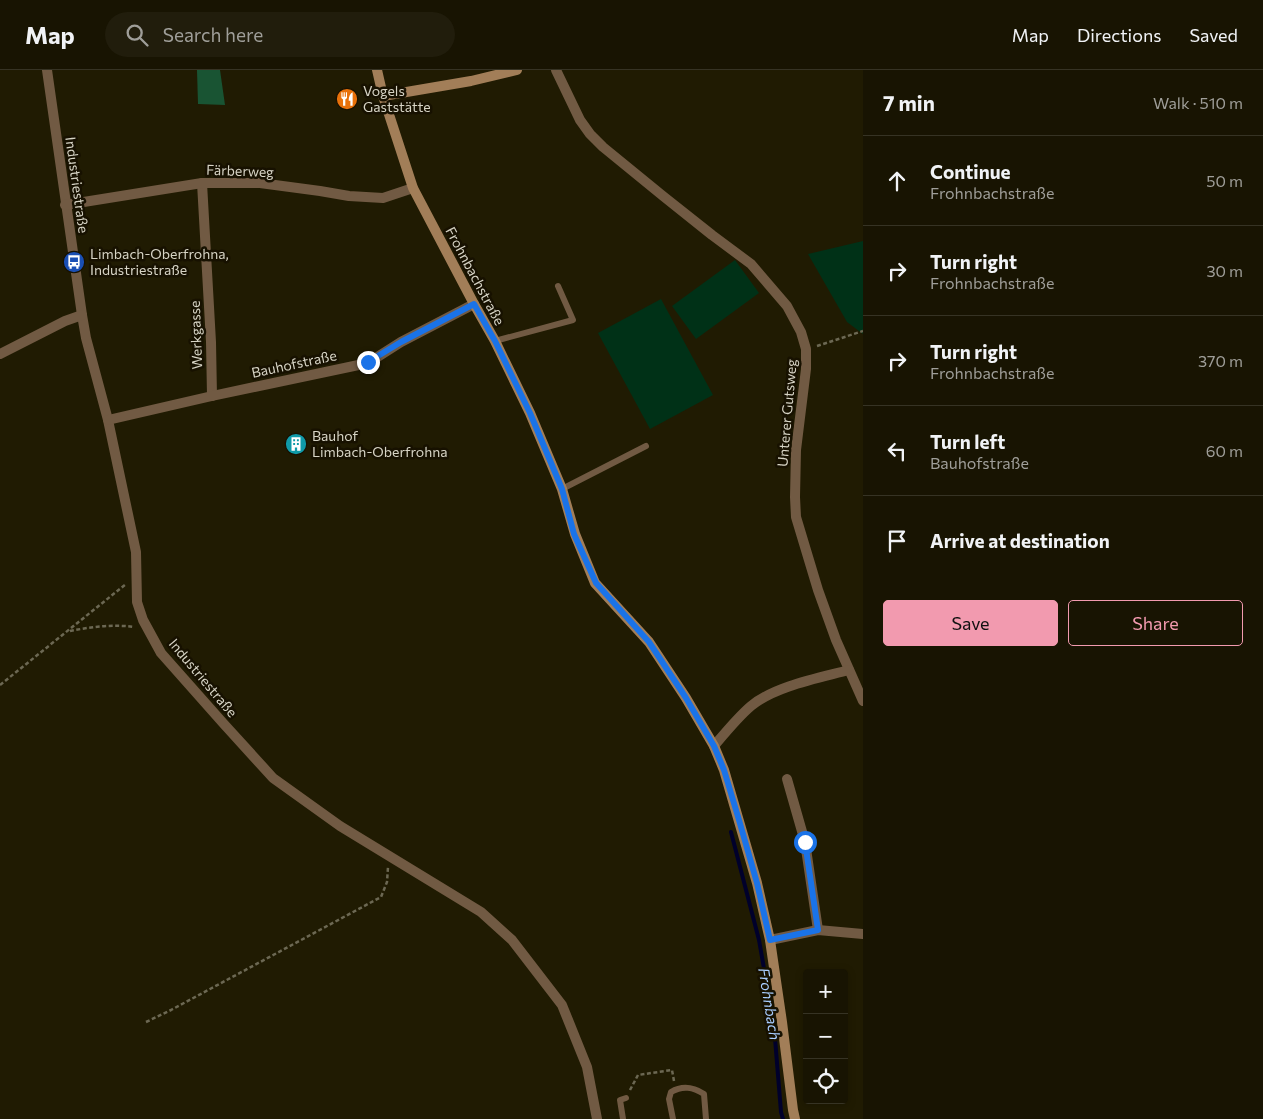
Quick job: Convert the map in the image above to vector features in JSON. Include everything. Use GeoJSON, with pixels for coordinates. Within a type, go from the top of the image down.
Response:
{"type":"FeatureCollection","features":[{"type":"Feature","properties":{"kind":"street","name":"Industriestraße"},"geometry":{"type":"LineString","coordinates":[[47,70],[65,205],[86,338],[108,420],[136,552],[137,602],[143,620],[161,653],[273,778],[340,826],[481,912],[512,940],[562,1005],[587,1067],[597,1119]]}},
{"type":"Feature","properties":{"kind":"street","name":"Frohnbachstraße"},"geometry":{"type":"LineString","coordinates":[[376,70],[413,188],[495,341],[530,413],[562,489],[574,534],[596,583],[649,642],[686,698],[714,746],[724,770],[757,883],[770,940],[793,1110],[796,1119]]}},
{"type":"Feature","properties":{"kind":"street"},"geometry":{"type":"LineString","coordinates":[[383,96],[472,81],[516,70]]}},
{"type":"Feature","properties":{"kind":"street","name":"Unterer Gutsweg"},"geometry":{"type":"LineString","coordinates":[[556,70],[580,120],[590,134],[663,196],[752,264],[787,306],[801,332],[806,349],[806,369],[796,450],[796,517],[818,590],[836,640],[863,700]]}},
{"type":"Feature","properties":{"kind":"street","name":"Färberweg"},"geometry":{"type":"LineString","coordinates":[[65,205],[202,182],[260,183],[320,190],[349,196],[383,198],[413,188]]}},
{"type":"Feature","properties":{"kind":"street","name":"Werkgasse"},"geometry":{"type":"LineString","coordinates":[[202,182],[212,396]]}},
{"type":"Feature","properties":{"kind":"street","name":"Bauhofstraße"},"geometry":{"type":"LineString","coordinates":[[108,420],[368,362],[401,342],[474,304]]}},
{"type":"Feature","properties":{"kind":"street"},"geometry":{"type":"LineString","coordinates":[[0,354],[82,315]]}},
{"type":"Feature","properties":{"kind":"street"},"geometry":{"type":"LineString","coordinates":[[714,746],[752,706],[774,692],[849,670]]}},
{"type":"Feature","properties":{"kind":"street"},"geometry":{"type":"LineString","coordinates":[[787,780],[805,842],[818,930]]}},
{"type":"Feature","properties":{"kind":"street"},"geometry":{"type":"LineString","coordinates":[[770,940],[818,930],[863,934]]}},
{"type":"Feature","properties":{"kind":"lane"},"geometry":{"type":"LineString","coordinates":[[495,341],[573,320],[558,286]]}},
{"type":"Feature","properties":{"kind":"lane"},"geometry":{"type":"LineString","coordinates":[[562,489],[646,446]]}},
{"type":"Feature","properties":{"kind":"lane"},"geometry":{"type":"LineString","coordinates":[[673,1119],[669,1099],[671,1092],[678,1088],[695,1088],[704,1094],[706,1119]]}},
{"type":"Feature","properties":{"kind":"lane"},"geometry":{"type":"LineString","coordinates":[[623,1119],[620,1100],[626,1098]]}},
{"type":"Feature","properties":{"kind":"path"},"geometry":{"type":"LineString","coordinates":[[806,349],[863,331]]}},
{"type":"Feature","properties":{"kind":"path"},"geometry":{"type":"LineString","coordinates":[[0,685],[136,576]]}},
{"type":"Feature","properties":{"kind":"path"},"geometry":{"type":"LineString","coordinates":[[68,631],[97,627],[132,627],[151,634]]}},
{"type":"Feature","properties":{"kind":"path"},"geometry":{"type":"LineString","coordinates":[[146,1022],[380,897],[388,882],[389,856]]}},
{"type":"Feature","properties":{"kind":"path"},"geometry":{"type":"LineString","coordinates":[[626,1098],[638,1075],[672,1070],[676,1090]]}},
{"type":"Feature","properties":{"kind":"green space"},"geometry":{"type":"Polygon","coordinates":[[[197,70],[220,70],[225,105],[198,104],[197,70]]]}},
{"type":"Feature","properties":{"kind":"green space"},"geometry":{"type":"Polygon","coordinates":[[[863,241],[863,334],[847,322],[808,254],[863,241]]]}},
{"type":"Feature","properties":{"kind":"green space"},"geometry":{"type":"Polygon","coordinates":[[[735,260],[759,293],[696,339],[672,306],[735,260]]]}},
{"type":"Feature","properties":{"kind":"green space"},"geometry":{"type":"Polygon","coordinates":[[[661,299],[713,395],[650,429],[598,333],[661,299]]]}},
{"type":"Feature","properties":{"kind":"waterway","name":"Frohnbach"},"geometry":{"type":"LineString","coordinates":[[731,832],[759,940],[774,1026],[783,1119]]}},
{"type":"Feature","properties":{"kind":"place","name":"Vogels Gaststätte"},"geometry":{"type":"Point","coordinates":[347,99]}},
{"type":"Feature","properties":{"kind":"place","name":"Limbach-Oberfrohna, Industriestraße"},"geometry":{"type":"Point","coordinates":[74,262]}},
{"type":"Feature","properties":{"kind":"place","name":"Bauhof Limbach-Oberfrohna"},"geometry":{"type":"Point","coordinates":[296,444]}},
{"type":"Feature","properties":{"kind":"route"},"geometry":{"type":"LineString","coordinates":[[368,362],[401,342],[474,304],[495,341],[530,413],[562,489],[574,534],[596,583],[649,642],[686,698],[714,746],[724,770],[739,820],[757,883],[770,940],[818,930],[805,842]]}}]}
